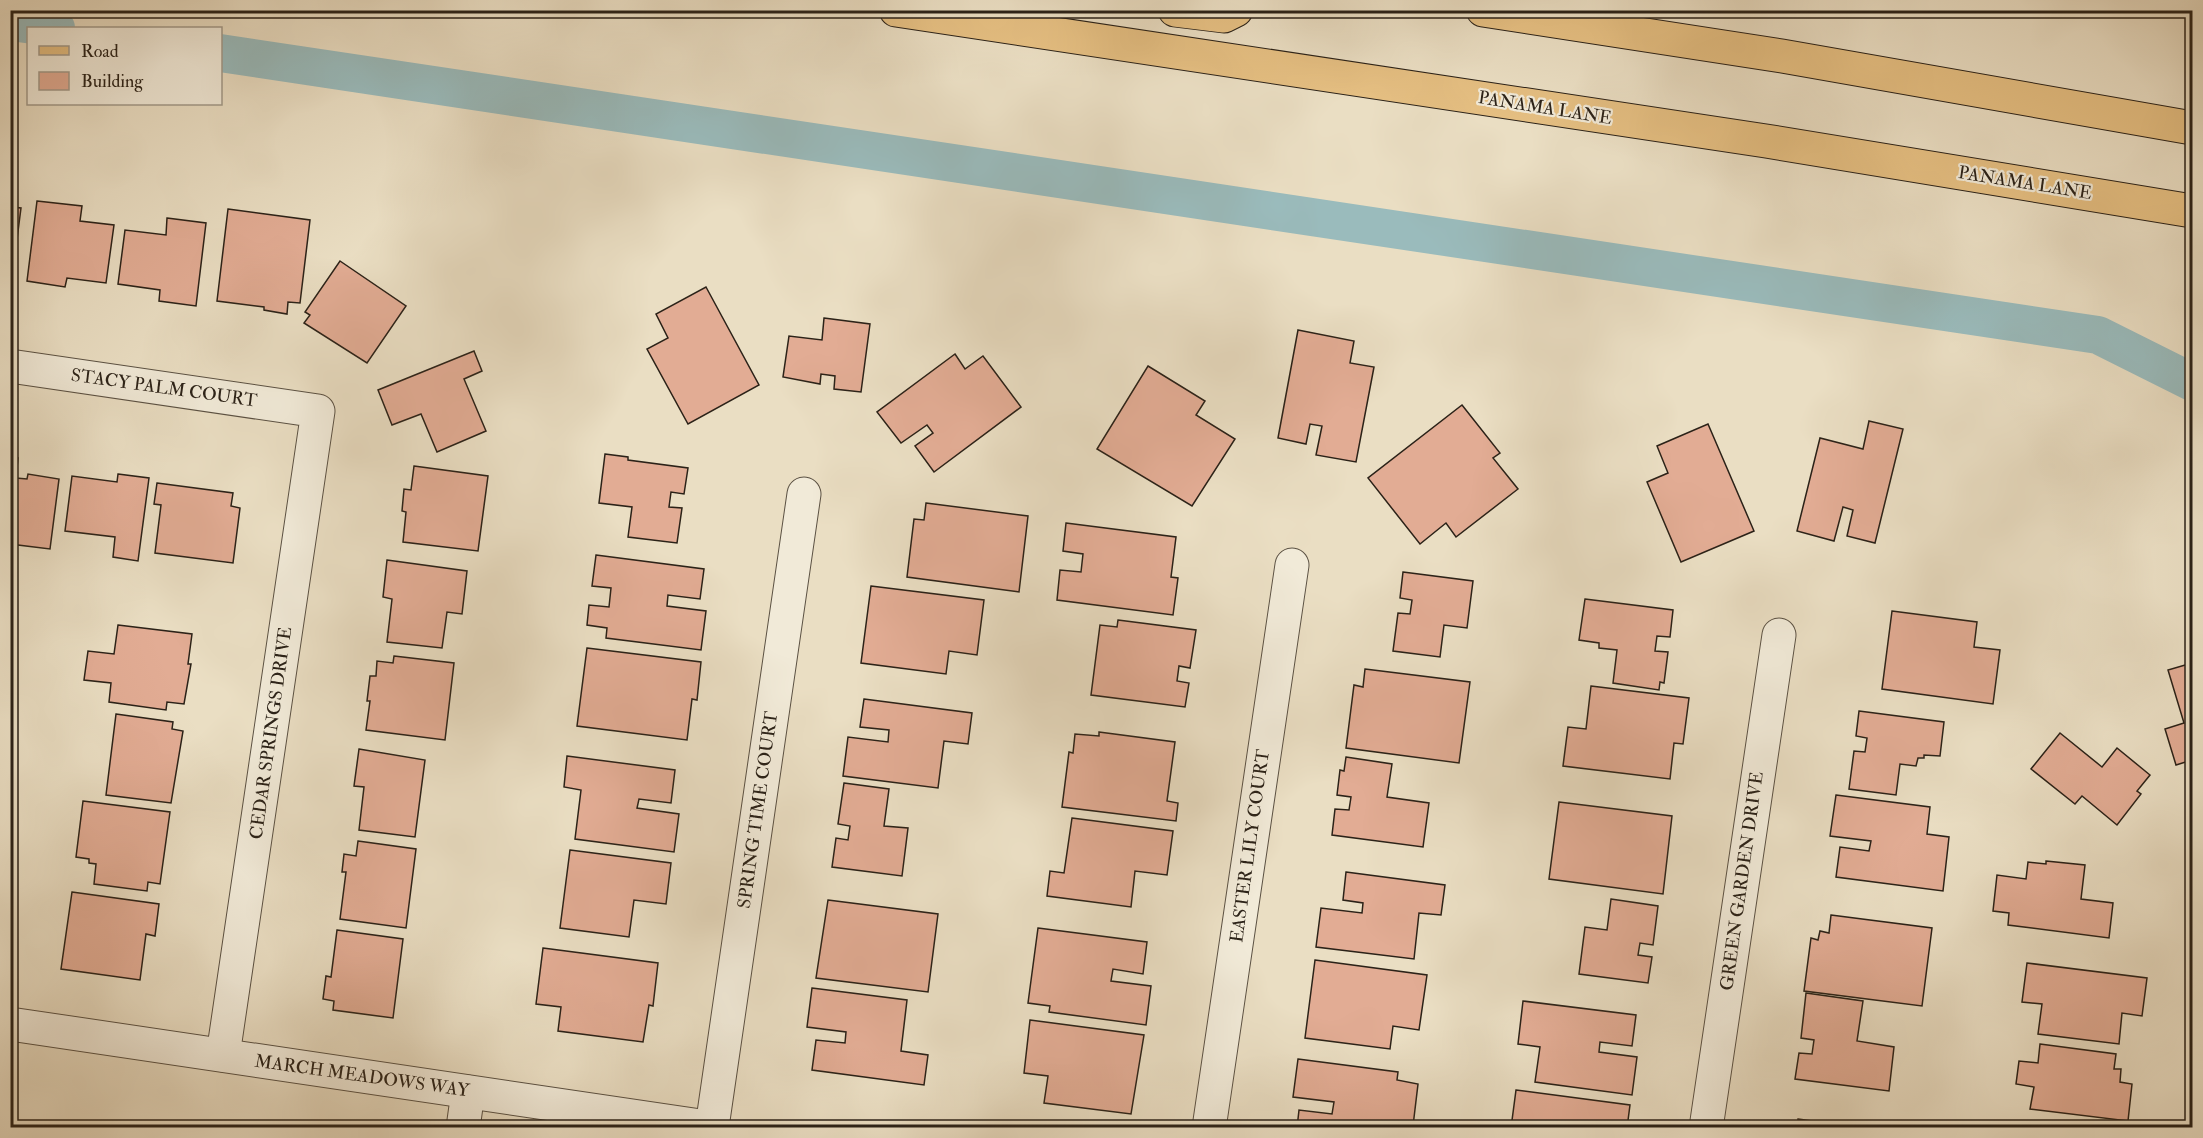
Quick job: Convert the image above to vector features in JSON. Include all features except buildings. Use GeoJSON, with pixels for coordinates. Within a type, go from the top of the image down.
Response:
{"type":"FeatureCollection","features":[{"type":"Feature","properties":{"kind":"main road","name":"PANAMA LANE"},"geometry":{"type":"LineString","coordinates":[[897,10],[995,17],[2193,211]]}},
{"type":"Feature","properties":{"kind":"main road"},"geometry":{"type":"LineString","coordinates":[[1175,10],[1224,16],[1236,10]]}},
{"type":"Feature","properties":{"kind":"main road"},"geometry":{"type":"LineString","coordinates":[[1483,10],[1782,56],[2193,128]]}},
{"type":"Feature","properties":{"kind":"street","name":"STACY PALM COURT"},"geometry":{"type":"LineString","coordinates":[[10,366],[318,411]]}},
{"type":"Feature","properties":{"kind":"street","name":"CEDAR SPRINGS DRIVE"},"geometry":{"type":"LineString","coordinates":[[223,1056],[318,411]]}},
{"type":"Feature","properties":{"kind":"street","name":"SPRING TIME COURT"},"geometry":{"type":"LineString","coordinates":[[713,1127],[804,494]]}},
{"type":"Feature","properties":{"kind":"street","name":"EASTER LILY COURT"},"geometry":{"type":"LineString","coordinates":[[1209,1128],[1292,564]]}},
{"type":"Feature","properties":{"kind":"street","name":"GREEN GARDEN DRIVE"},"geometry":{"type":"LineString","coordinates":[[1706,1128],[1779,635]]}},
{"type":"Feature","properties":{"kind":"street","name":"MARCH MEADOWS WAY"},"geometry":{"type":"LineString","coordinates":[[10,1024],[713,1127]]}},
{"type":"Feature","properties":{"kind":"street"},"geometry":{"type":"LineString","coordinates":[[463,1128],[468,1092]]}},
{"type":"Feature","properties":{"kind":"waterway"},"geometry":{"type":"LineString","coordinates":[[10,22],[48,27]]}},
{"type":"Feature","properties":{"kind":"waterway"},"geometry":{"type":"LineString","coordinates":[[222,53],[2098,335],[2192,382]]}}]}
